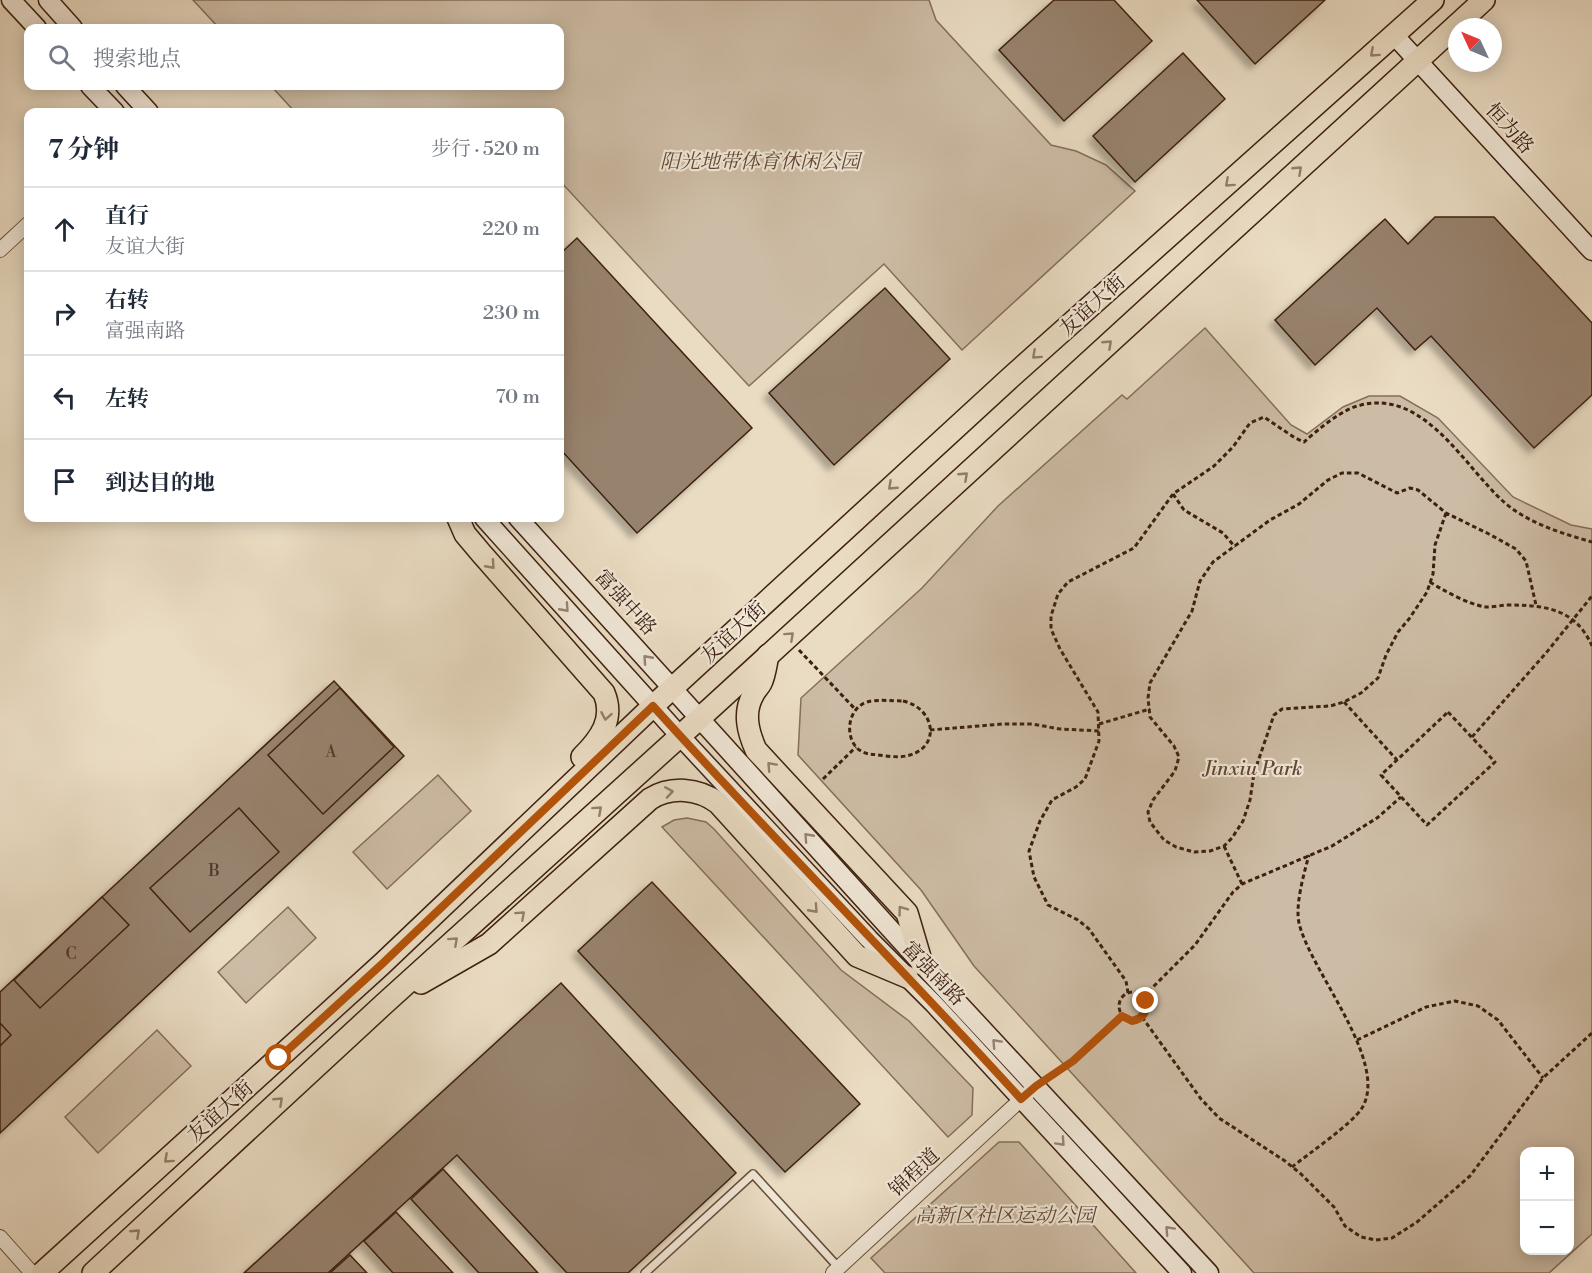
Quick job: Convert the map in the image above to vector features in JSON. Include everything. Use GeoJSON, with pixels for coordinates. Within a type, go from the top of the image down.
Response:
{"type":"FeatureCollection","features":[{"type":"Feature","properties":{"kind":"main road"},"geometry":{"type":"LineString","coordinates":[[11,0],[33,24]]}},
{"type":"Feature","properties":{"kind":"main road"},"geometry":{"type":"LineString","coordinates":[[48,0],[70,24]]}},
{"type":"Feature","properties":{"kind":"main road","name":"友谊大街"},"geometry":{"type":"LineString","coordinates":[[42,1273],[382,964],[673,687],[1010,378],[1433,0]]}},
{"type":"Feature","properties":{"kind":"main road","name":"友谊大街"},"geometry":{"type":"LineString","coordinates":[[93,1273],[384,1004],[788,638],[1484,0]]}},
{"type":"Feature","properties":{"kind":"main road","name":"恒为路"},"geometry":{"type":"LineString","coordinates":[[1394,35],[1592,251]]}},
{"type":"Feature","properties":{"kind":"main road"},"geometry":{"type":"LineString","coordinates":[[94,90],[111,108]]}},
{"type":"Feature","properties":{"kind":"main road"},"geometry":{"type":"LineString","coordinates":[[129,90],[145,108]]}},
{"type":"Feature","properties":{"kind":"main road"},"geometry":{"type":"LineString","coordinates":[[382,964],[425,907],[592,747],[603,731],[609,712],[608,702],[596,682],[481,553],[465,534],[460,522]]}},
{"type":"Feature","properties":{"kind":"main road"},"geometry":{"type":"LineString","coordinates":[[488,522],[653,706]]}},
{"type":"Feature","properties":{"kind":"main road","name":"富强中路"},"geometry":{"type":"LineString","coordinates":[[522,522],[700,718]]}},
{"type":"Feature","properties":{"kind":"main road"},"geometry":{"type":"LineString","coordinates":[[384,1004],[489,944],[650,799],[669,790],[699,793],[709,796],[718,803],[857,956],[915,970],[907,914],[756,750],[748,729],[747,718],[753,694],[761,683],[768,655]]}},
{"type":"Feature","properties":{"kind":"main road","name":"富强南路"},"geometry":{"type":"LineString","coordinates":[[653,706],[861,930],[915,970],[1036,1086],[1209,1273]]}},
{"type":"Feature","properties":{"kind":"main road","name":"富强南路"},"geometry":{"type":"LineString","coordinates":[[700,718],[915,970],[1021,1099],[1182,1273]]}},
{"type":"Feature","properties":{"kind":"street"},"geometry":{"type":"LineString","coordinates":[[0,250],[24,228]]}},
{"type":"Feature","properties":{"kind":"street","name":"锦程道"},"geometry":{"type":"LineString","coordinates":[[836,1270],[1036,1086]]}},
{"type":"Feature","properties":{"kind":"street"},"geometry":{"type":"LineString","coordinates":[[0,1237],[32,1273]]}},
{"type":"Feature","properties":{"kind":"lane"},"geometry":{"type":"LineString","coordinates":[[645,1273],[753,1174],[836,1270]]}},
{"type":"Feature","properties":{"kind":"path"},"geometry":{"type":"LineString","coordinates":[[1128,993],[1126,981],[1089,929],[1078,920],[1048,905],[1034,877],[1029,851],[1040,821],[1052,800],[1076,787],[1085,779],[1099,741],[1098,712],[1060,649],[1051,629],[1051,616],[1058,594],[1068,582],[1134,548],[1173,494],[1214,466],[1233,447],[1250,423],[1264,417],[1304,442],[1327,423],[1360,405],[1372,403],[1398,406],[1437,430],[1505,503],[1533,521],[1549,529],[1592,542]]}},
{"type":"Feature","properties":{"kind":"path"},"geometry":{"type":"LineString","coordinates":[[1446,513],[1435,545],[1433,574],[1427,592],[1398,632],[1386,655],[1378,678],[1361,693],[1344,702],[1330,706],[1282,709],[1274,715],[1254,773],[1250,800],[1243,821],[1224,846],[1210,851],[1194,852],[1176,847],[1164,840],[1150,822],[1148,812],[1153,800],[1175,771],[1179,758],[1174,746],[1150,717],[1148,698],[1150,682],[1192,611],[1200,581],[1213,562],[1270,520],[1299,504],[1328,480],[1342,473],[1358,473],[1397,493],[1410,488],[1418,490],[1446,513],[1489,534],[1522,554],[1526,561],[1536,605]]}},
{"type":"Feature","properties":{"kind":"path"},"geometry":{"type":"LineString","coordinates":[[1173,494],[1184,510],[1223,533],[1235,547]]}},
{"type":"Feature","properties":{"kind":"path"},"geometry":{"type":"LineString","coordinates":[[1430,582],[1446,592],[1486,607],[1536,605],[1565,614],[1573,620],[1592,646]]}},
{"type":"Feature","properties":{"kind":"path"},"geometry":{"type":"LineString","coordinates":[[1472,737],[1546,653],[1592,596]]}},
{"type":"Feature","properties":{"kind":"path"},"geometry":{"type":"LineString","coordinates":[[788,638],[856,710]]}},
{"type":"Feature","properties":{"kind":"path"},"geometry":{"type":"LineString","coordinates":[[903,701],[914,703],[923,710],[930,730],[928,741],[921,749],[912,755],[901,757],[865,753],[856,747],[849,727],[856,710],[867,702],[903,701]]}},
{"type":"Feature","properties":{"kind":"path"},"geometry":{"type":"LineString","coordinates":[[1344,702],[1396,760]]}},
{"type":"Feature","properties":{"kind":"path"},"geometry":{"type":"LineString","coordinates":[[1099,724],[1150,709]]}},
{"type":"Feature","properties":{"kind":"path"},"geometry":{"type":"LineString","coordinates":[[1448,712],[1495,762],[1427,825],[1381,775],[1396,760],[1448,712]]}},
{"type":"Feature","properties":{"kind":"path"},"geometry":{"type":"LineString","coordinates":[[930,730],[1032,724],[1060,729],[1099,731]]}},
{"type":"Feature","properties":{"kind":"path"},"geometry":{"type":"LineString","coordinates":[[823,779],[856,747]]}},
{"type":"Feature","properties":{"kind":"path"},"geometry":{"type":"LineString","coordinates":[[1143,997],[1195,945],[1233,892],[1242,884],[1332,846],[1377,818],[1401,797]]}},
{"type":"Feature","properties":{"kind":"path"},"geometry":{"type":"LineString","coordinates":[[1224,846],[1242,884]]}},
{"type":"Feature","properties":{"kind":"path"},"geometry":{"type":"LineString","coordinates":[[1292,1167],[1352,1120],[1362,1108],[1368,1077],[1357,1040],[1312,959],[1298,921],[1300,895],[1310,855]]}},
{"type":"Feature","properties":{"kind":"path"},"geometry":{"type":"LineString","coordinates":[[1128,993],[1139,993],[1143,997],[1147,1007],[1142,1017],[1132,1021],[1122,1016],[1118,1005],[1123,996],[1128,993]]}},
{"type":"Feature","properties":{"kind":"path"},"geometry":{"type":"LineString","coordinates":[[1357,1040],[1426,1007],[1455,1001],[1478,1006],[1498,1020],[1543,1078]]}},
{"type":"Feature","properties":{"kind":"path"},"geometry":{"type":"LineString","coordinates":[[1036,1086],[1073,1061],[1122,1016]]}},
{"type":"Feature","properties":{"kind":"path"},"geometry":{"type":"LineString","coordinates":[[1142,1017],[1201,1099],[1220,1118],[1292,1167],[1334,1207],[1345,1226],[1361,1237],[1376,1240],[1392,1238],[1417,1222],[1470,1176],[1543,1078],[1592,1033]]}},
{"type":"Feature","properties":{"kind":"green space","name":"阳光地带体育休闲公园"},"geometry":{"type":"Polygon","coordinates":[[[193,0],[929,0],[936,20],[1051,145],[1076,151],[1106,165],[1135,191],[962,350],[884,264],[749,386],[564,185],[564,108],[291,108],[275,90],[564,90],[564,24],[215,24],[193,0]]]}},
{"type":"Feature","properties":{"kind":"green space","name":"Jinxiu Park"},"geometry":{"type":"Polygon","coordinates":[[[1205,328],[1291,425],[1307,434],[1343,407],[1369,396],[1400,396],[1438,418],[1513,497],[1571,525],[1592,529],[1592,1234],[1574,1250],[1574,1147],[1520,1147],[1520,1255],[1569,1255],[1549,1273],[1254,1273],[974,966],[921,890],[798,755],[801,698],[922,588],[998,506],[1122,395],[1127,399],[1205,328]]]}},
{"type":"Feature","properties":{"kind":"green space"},"geometry":{"type":"Polygon","coordinates":[[[438,775],[471,811],[387,889],[353,852],[438,775]]]}},
{"type":"Feature","properties":{"kind":"green space"},"geometry":{"type":"Polygon","coordinates":[[[687,818],[706,822],[714,829],[841,970],[909,1021],[973,1088],[972,1115],[948,1137],[662,827],[674,820],[687,818]]]}},
{"type":"Feature","properties":{"kind":"green space"},"geometry":{"type":"Polygon","coordinates":[[[288,907],[316,938],[246,1003],[218,972],[288,907]]]}},
{"type":"Feature","properties":{"kind":"green space"},"geometry":{"type":"Polygon","coordinates":[[[157,1030],[191,1066],[98,1153],[65,1117],[157,1030]]]}},
{"type":"Feature","properties":{"kind":"green space","name":"高新区社区运动公园"},"geometry":{"type":"Polygon","coordinates":[[[999,1142],[1019,1142],[1136,1273],[885,1273],[871,1258],[999,1142]]]}},
{"type":"Feature","properties":{"kind":"building"},"geometry":{"type":"Polygon","coordinates":[[[1054,0],[1114,0],[1152,41],[1064,121],[999,50],[1054,0]]]}},
{"type":"Feature","properties":{"kind":"building"},"geometry":{"type":"Polygon","coordinates":[[[1197,0],[1325,0],[1255,64],[1197,0]]]}},
{"type":"Feature","properties":{"kind":"building"},"geometry":{"type":"Polygon","coordinates":[[[1183,53],[1225,99],[1135,182],[1093,136],[1183,53]]]}},
{"type":"Feature","properties":{"kind":"building"},"geometry":{"type":"Polygon","coordinates":[[[1435,217],[1494,217],[1592,323],[1592,395],[1534,448],[1431,336],[1415,350],[1377,308],[1315,365],[1275,320],[1385,219],[1408,244],[1435,217]]]}},
{"type":"Feature","properties":{"kind":"building"},"geometry":{"type":"Polygon","coordinates":[[[577,238],[752,428],[637,533],[564,453],[564,250],[577,238]]]}},
{"type":"Feature","properties":{"kind":"building"},"geometry":{"type":"Polygon","coordinates":[[[885,288],[950,359],[834,465],[769,393],[885,288]]]}},
{"type":"Feature","properties":{"kind":"building"},"geometry":{"type":"Polygon","coordinates":[[[334,681],[404,756],[0,1133],[0,992],[334,681]]]}},
{"type":"Feature","properties":{"kind":"building"},"geometry":{"type":"Polygon","coordinates":[[[340,688],[394,747],[323,814],[268,755],[340,688]]]}},
{"type":"Feature","properties":{"kind":"building"},"geometry":{"type":"Polygon","coordinates":[[[239,808],[279,852],[190,932],[150,888],[239,808]]]}},
{"type":"Feature","properties":{"kind":"building"},"geometry":{"type":"Polygon","coordinates":[[[652,882],[860,1104],[785,1172],[578,951],[652,882]]]}},
{"type":"Feature","properties":{"kind":"building"},"geometry":{"type":"Polygon","coordinates":[[[102,897],[129,925],[40,1008],[14,980],[102,897]]]}},
{"type":"Feature","properties":{"kind":"building"},"geometry":{"type":"Polygon","coordinates":[[[561,983],[736,1173],[628,1273],[567,1273],[457,1155],[328,1273],[244,1273],[561,983]]]}},
{"type":"Feature","properties":{"kind":"building"},"geometry":{"type":"Polygon","coordinates":[[[0,1023],[11,1035],[0,1046],[0,1023]]]}},
{"type":"Feature","properties":{"kind":"building"},"geometry":{"type":"Polygon","coordinates":[[[443,1169],[538,1273],[479,1273],[411,1199],[443,1169]]]}},
{"type":"Feature","properties":{"kind":"building"},"geometry":{"type":"Polygon","coordinates":[[[396,1212],[453,1273],[393,1273],[364,1241],[396,1212]]]}},
{"type":"Feature","properties":{"kind":"building"},"geometry":{"type":"Polygon","coordinates":[[[350,1255],[367,1273],[330,1273],[350,1255]]]}},
{"type":"Feature","properties":{"kind":"route"},"geometry":{"type":"LineString","coordinates":[[279,1058],[382,964],[653,706],[1021,1099],[1073,1061],[1122,1016],[1132,1021],[1142,1017],[1146,1012],[1146,1001]]}}]}
